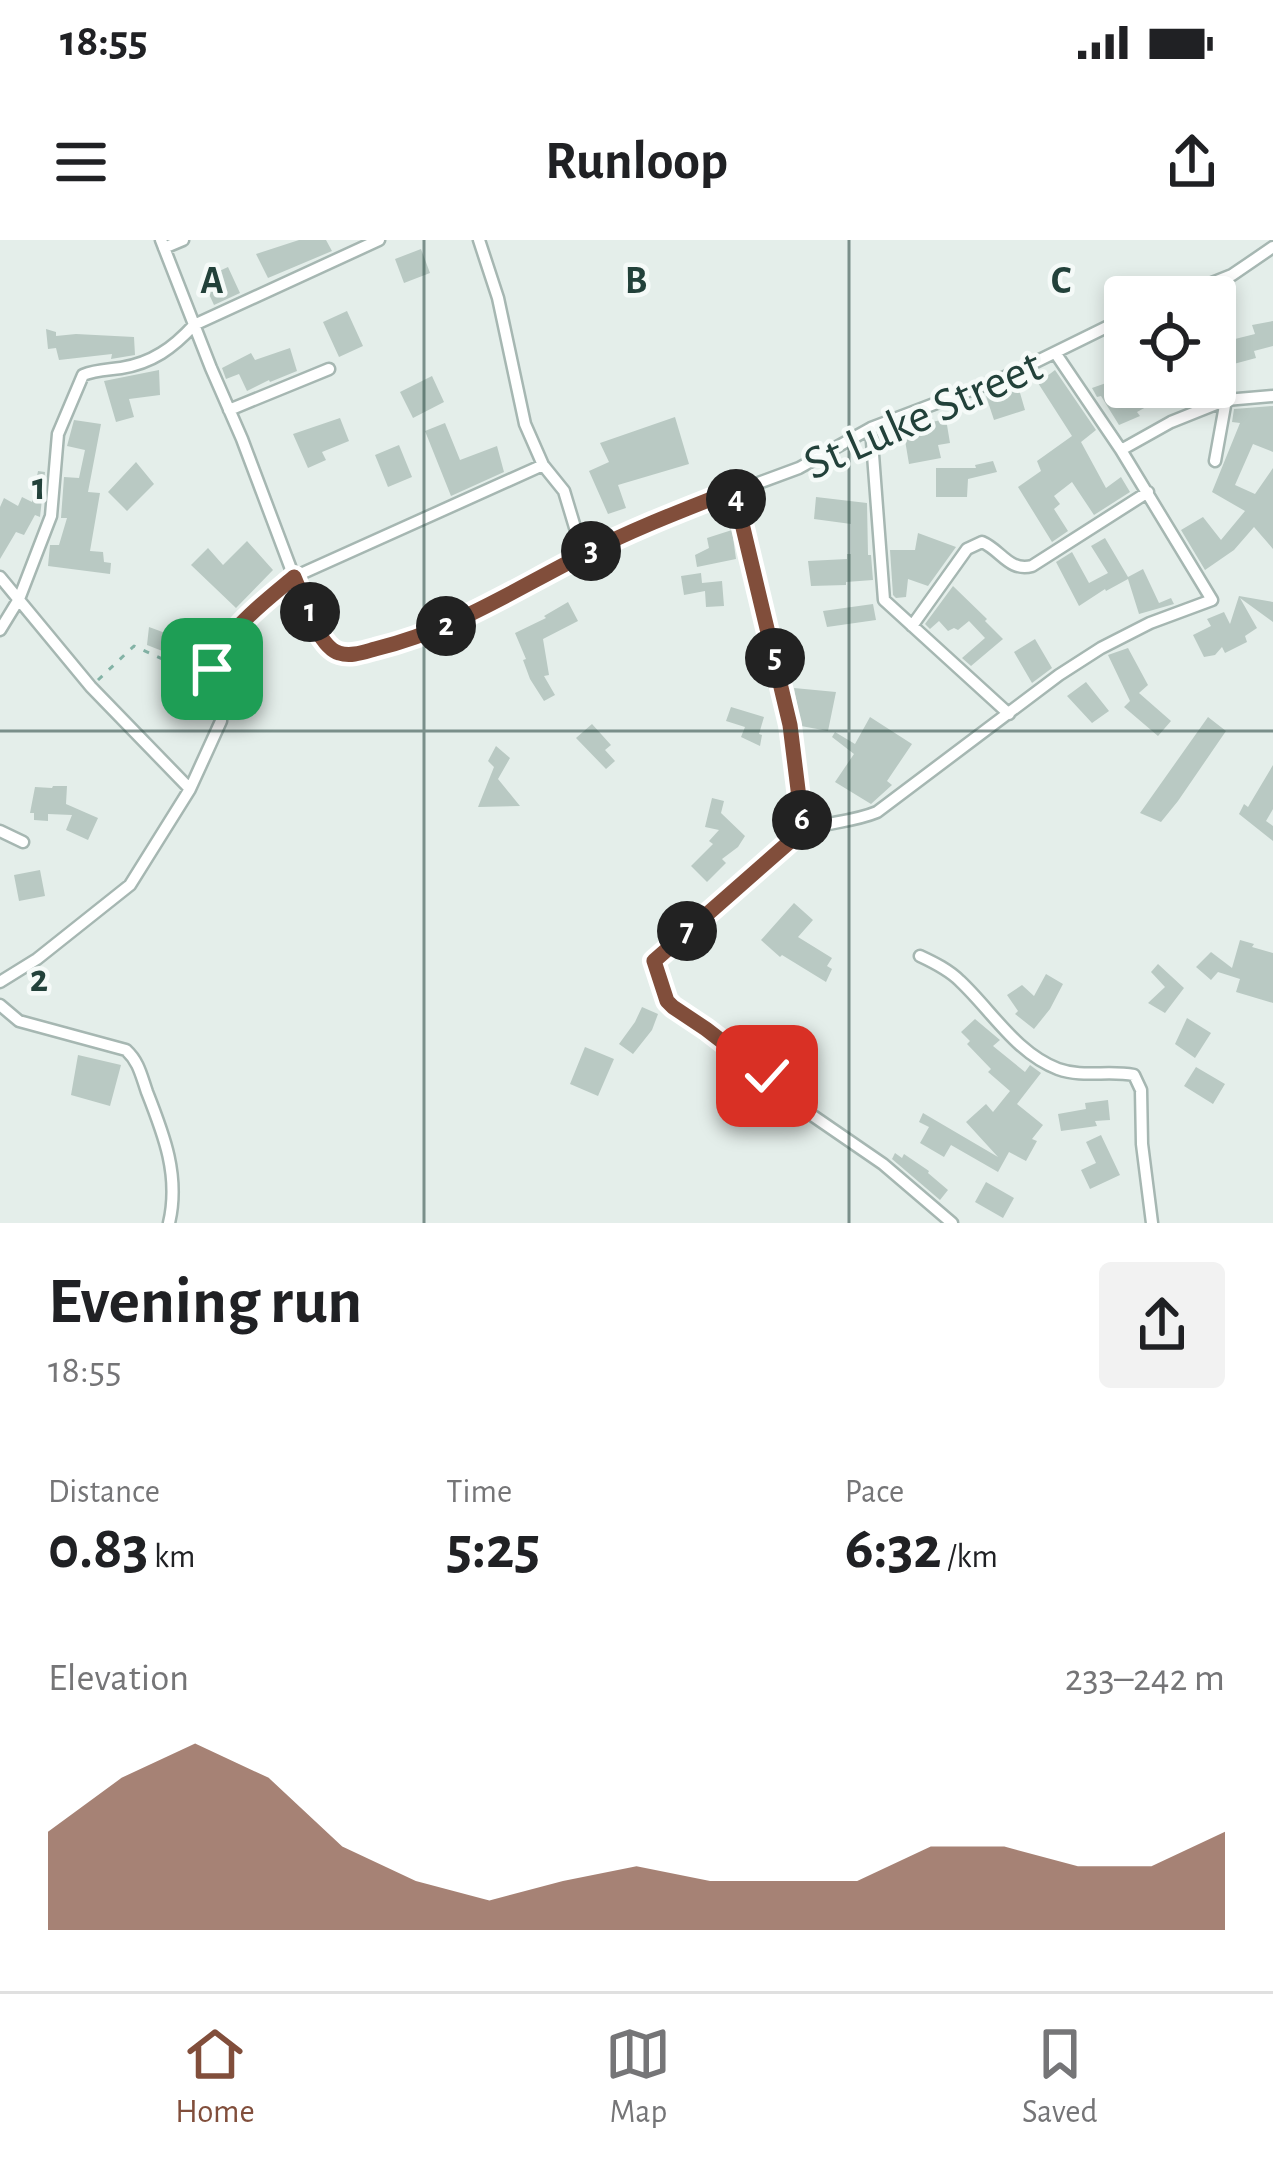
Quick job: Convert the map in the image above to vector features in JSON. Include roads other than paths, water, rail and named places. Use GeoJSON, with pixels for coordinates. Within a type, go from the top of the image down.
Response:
{"type":"FeatureCollection","features":[{"type":"Feature","properties":{"kind":"street"},"geometry":{"type":"LineString","coordinates":[[162,244],[183,240]]}},
{"type":"Feature","properties":{"kind":"street"},"geometry":{"type":"LineString","coordinates":[[0,630],[19,599],[51,516],[58,434],[78,380],[89,371],[125,368],[164,353],[194,325],[380,240]]}},
{"type":"Feature","properties":{"kind":"street"},"geometry":{"type":"LineString","coordinates":[[479,240],[498,298],[525,424],[543,465],[564,491],[583,554]]}},
{"type":"Feature","properties":{"kind":"street","name":"St Luke Street"},"geometry":{"type":"LineString","coordinates":[[162,244],[325,645],[350,655],[454,623],[653,522],[799,468],[871,428],[1057,354],[1104,329]]}},
{"type":"Feature","properties":{"kind":"street"},"geometry":{"type":"LineString","coordinates":[[1230,276],[1273,247]]}},
{"type":"Feature","properties":{"kind":"street"},"geometry":{"type":"LineString","coordinates":[[952,1223],[667,1001],[654,961],[803,830],[877,812],[1101,648],[1212,600],[1057,354]]}},
{"type":"Feature","properties":{"kind":"street"},"geometry":{"type":"LineString","coordinates":[[229,410],[329,369]]}},
{"type":"Feature","properties":{"kind":"street"},"geometry":{"type":"LineString","coordinates":[[1236,399],[1273,396]]}},
{"type":"Feature","properties":{"kind":"street"},"geometry":{"type":"LineString","coordinates":[[1121,450],[1206,408]]}},
{"type":"Feature","properties":{"kind":"street"},"geometry":{"type":"LineString","coordinates":[[1215,461],[1225,408]]}},
{"type":"Feature","properties":{"kind":"street"},"geometry":{"type":"LineString","coordinates":[[871,428],[884,600],[1009,714]]}},
{"type":"Feature","properties":{"kind":"street"},"geometry":{"type":"LineString","coordinates":[[0,982],[100,912],[130,885],[190,789],[221,721],[212,669],[216,656],[262,603],[294,577],[543,465]]}},
{"type":"Feature","properties":{"kind":"street"},"geometry":{"type":"LineString","coordinates":[[734,490],[790,725],[803,830]]}},
{"type":"Feature","properties":{"kind":"street"},"geometry":{"type":"LineString","coordinates":[[912,626],[975,544],[992,546],[1014,566],[1032,566],[1148,492]]}},
{"type":"Feature","properties":{"kind":"street"},"geometry":{"type":"LineString","coordinates":[[0,577],[91,687],[190,789]]}},
{"type":"Feature","properties":{"kind":"street"},"geometry":{"type":"LineString","coordinates":[[0,831],[23,842]]}},
{"type":"Feature","properties":{"kind":"street"},"geometry":{"type":"LineString","coordinates":[[920,956],[958,979],[1034,1058],[1080,1075],[1134,1075],[1141,1090],[1152,1223]]}},
{"type":"Feature","properties":{"kind":"street"},"geometry":{"type":"LineString","coordinates":[[0,1005],[19,1021],[125,1050],[137,1060],[173,1170],[169,1223]]}}]}
